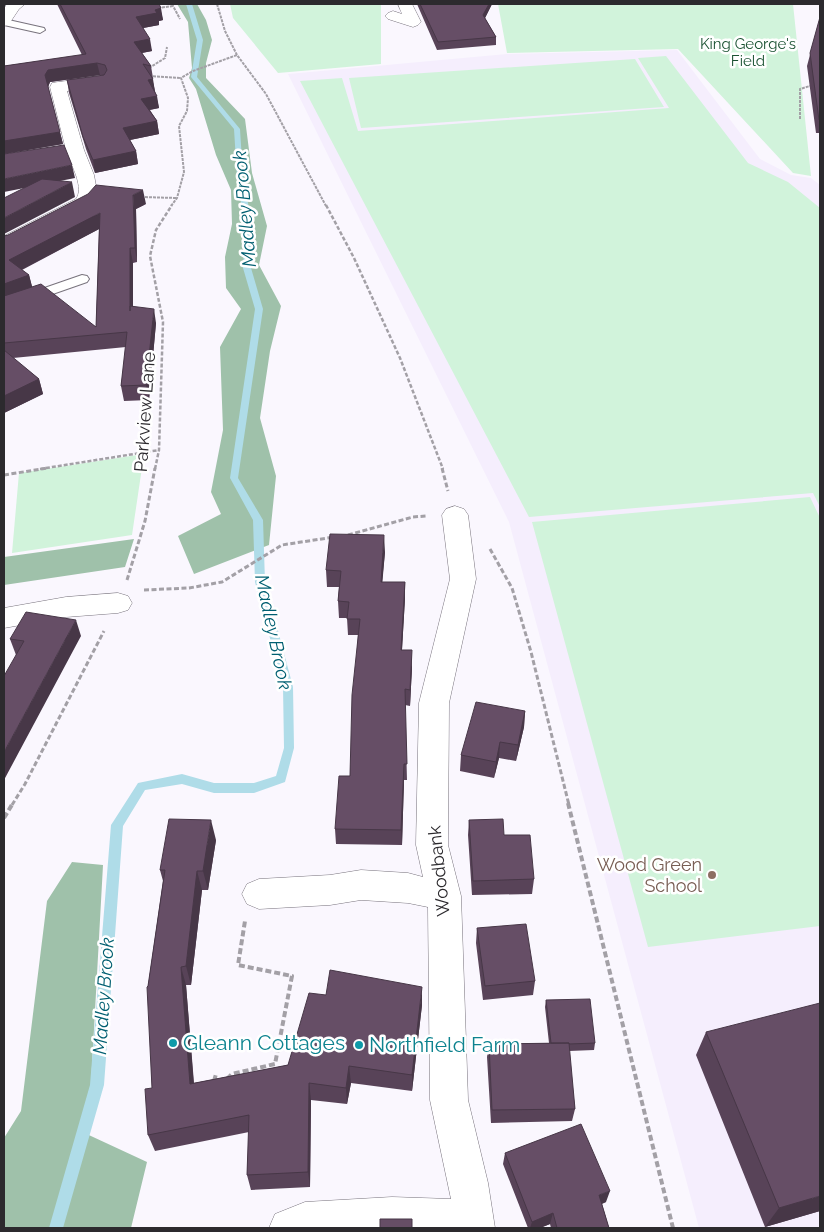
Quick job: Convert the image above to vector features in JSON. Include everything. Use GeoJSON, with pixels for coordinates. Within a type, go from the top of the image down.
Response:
{"type":"FeatureCollection","features":[{"type":"Feature","properties":{"kind":"street"},"geometry":{"type":"LineString","coordinates":[[4,22],[13,6],[17,4]]}},
{"type":"Feature","properties":{"kind":"street"},"geometry":{"type":"LineString","coordinates":[[393,16],[413,22],[405,4]]}},
{"type":"Feature","properties":{"kind":"street"},"geometry":{"type":"LineString","coordinates":[[4,244],[73,208],[88,197],[86,175],[51,88],[100,82]]}},
{"type":"Feature","properties":{"kind":"street"},"geometry":{"type":"LineString","coordinates":[[4,161],[75,150]]}},
{"type":"Feature","properties":{"kind":"street","name":"Woodbank"},"geometry":{"type":"LineString","coordinates":[[455,515],[463,579],[434,703],[432,845],[444,896],[449,1100],[469,1183],[475,1224]]}},
{"type":"Feature","properties":{"kind":"street"},"geometry":{"type":"LineString","coordinates":[[4,618],[121,597]]}},
{"type":"Feature","properties":{"kind":"street"},"geometry":{"type":"LineString","coordinates":[[259,894],[330,890],[361,885],[408,888],[444,896]]}},
{"type":"Feature","properties":{"kind":"street"},"geometry":{"type":"LineString","coordinates":[[289,1228],[305,1222],[392,1217],[475,1224]]}},
{"type":"Feature","properties":{"kind":"lane"},"geometry":{"type":"LineString","coordinates":[[4,22],[14,22],[24,27],[40,30]]}},
{"type":"Feature","properties":{"kind":"lane"},"geometry":{"type":"LineString","coordinates":[[4,307],[82,280]]}},
{"type":"Feature","properties":{"kind":"path"},"geometry":{"type":"LineString","coordinates":[[217,4],[225,31],[237,55],[266,94],[354,258],[400,358],[442,466],[455,515]]}},
{"type":"Feature","properties":{"kind":"path"},"geometry":{"type":"LineString","coordinates":[[155,8],[173,5],[180,20]]}},
{"type":"Feature","properties":{"kind":"path"},"geometry":{"type":"LineString","coordinates":[[151,76],[148,67],[165,58],[167,47]]}},
{"type":"Feature","properties":{"kind":"path"},"geometry":{"type":"LineString","coordinates":[[100,82],[102,84],[151,76],[181,78],[193,71],[237,55]]}},
{"type":"Feature","properties":{"kind":"path","name":"Parkview Lane"},"geometry":{"type":"LineString","coordinates":[[4,818],[25,784],[121,597],[145,521],[159,450],[163,322],[150,256],[156,230],[177,198],[184,172],[179,126],[187,111],[188,98],[181,78]]}},
{"type":"Feature","properties":{"kind":"path"},"geometry":{"type":"LineString","coordinates":[[800,120],[800,89],[820,83]]}},
{"type":"Feature","properties":{"kind":"path"},"geometry":{"type":"LineString","coordinates":[[88,197],[177,198]]}},
{"type":"Feature","properties":{"kind":"path"},"geometry":{"type":"LineString","coordinates":[[154,322],[163,322]]}},
{"type":"Feature","properties":{"kind":"path"},"geometry":{"type":"LineString","coordinates":[[4,475],[159,450]]}},
{"type":"Feature","properties":{"kind":"path"},"geometry":{"type":"LineString","coordinates":[[121,597],[222,582],[282,545],[357,533],[413,517],[455,515],[477,520],[481,536],[512,588],[532,652],[672,1228]]}},
{"type":"Feature","properties":{"kind":"path"},"geometry":{"type":"LineString","coordinates":[[216,1074],[214,1086],[220,1086],[232,1074],[275,1064],[292,976],[238,965],[247,910],[259,894]]}},
{"type":"Feature","properties":{"kind":"shaded area","name":"Wood Green School"},"geometry":{"type":"Polygon","coordinates":[[[677,50],[760,159],[791,175],[811,178],[820,185],[820,1228],[699,1228],[509,522],[288,74],[507,54],[677,50]]]}},
{"type":"Feature","properties":{"kind":"green space"},"geometry":{"type":"Polygon","coordinates":[[[177,4],[197,4],[206,20],[212,40],[206,63],[206,78],[245,119],[252,173],[267,226],[259,265],[281,306],[270,351],[260,418],[276,476],[269,545],[194,574],[178,536],[221,514],[211,492],[223,430],[220,347],[241,309],[226,288],[225,257],[232,224],[231,190],[216,155],[196,89],[189,78],[192,68],[188,22],[177,4]]]}},
{"type":"Feature","properties":{"kind":"green space"},"geometry":{"type":"Polygon","coordinates":[[[230,4],[381,4],[381,64],[278,73],[233,18],[230,4]]]}},
{"type":"Feature","properties":{"kind":"green space","name":"King George's Field"},"geometry":{"type":"Polygon","coordinates":[[[498,4],[793,4],[811,176],[793,173],[678,49],[507,53],[498,4]]]}},
{"type":"Feature","properties":{"kind":"green space"},"geometry":{"type":"Polygon","coordinates":[[[666,56],[748,163],[788,182],[820,208],[820,507],[813,493],[529,517],[300,81],[342,78],[358,131],[669,108],[638,58],[666,56]]]}},
{"type":"Feature","properties":{"kind":"green space"},"geometry":{"type":"Polygon","coordinates":[[[635,59],[664,107],[361,128],[349,78],[635,59]]]}},
{"type":"Feature","properties":{"kind":"green space"},"geometry":{"type":"Polygon","coordinates":[[[144,454],[132,535],[12,553],[19,473],[144,454]]]}},
{"type":"Feature","properties":{"kind":"green space"},"geometry":{"type":"Polygon","coordinates":[[[810,497],[820,518],[820,926],[648,947],[532,522],[810,497]]]}},
{"type":"Feature","properties":{"kind":"green space"},"geometry":{"type":"Polygon","coordinates":[[[134,539],[125,567],[4,585],[4,557],[134,539]]]}},
{"type":"Feature","properties":{"kind":"green space"},"geometry":{"type":"Polygon","coordinates":[[[72,862],[103,865],[91,1084],[78,1130],[147,1162],[131,1228],[4,1228],[4,1138],[21,1111],[47,901],[72,862]]]}},
{"type":"Feature","properties":{"kind":"building"},"geometry":{"type":"Polygon","coordinates":[[[60,4],[159,4],[161,8],[155,10],[157,13],[136,17],[150,39],[134,42],[151,66],[143,64],[153,79],[148,80],[157,96],[141,99],[157,121],[123,128],[136,151],[93,160],[83,137],[67,80],[104,75],[107,70],[105,65],[97,63],[48,70],[45,75],[60,132],[4,141],[4,66],[86,54],[60,4]]]}},
{"type":"Feature","properties":{"kind":"building"},"geometry":{"type":"Polygon","coordinates":[[[420,4],[489,4],[483,15],[496,37],[438,42],[420,4]]]}},
{"type":"Feature","properties":{"kind":"building"},"geometry":{"type":"Polygon","coordinates":[[[820,17],[820,120],[819,120],[810,53],[820,17]]]}},
{"type":"Feature","properties":{"kind":"building"},"geometry":{"type":"Polygon","coordinates":[[[64,145],[72,165],[4,179],[4,154],[64,145]]]}},
{"type":"Feature","properties":{"kind":"building"},"geometry":{"type":"Polygon","coordinates":[[[42,179],[72,182],[4,218],[4,198],[42,179]]]}},
{"type":"Feature","properties":{"kind":"building"},"geometry":{"type":"Polygon","coordinates":[[[96,185],[143,190],[133,195],[135,248],[130,248],[130,306],[154,309],[146,385],[121,386],[127,332],[4,343],[4,296],[41,284],[96,327],[100,213],[9,260],[29,275],[4,284],[4,236],[88,194],[96,185]]]}},
{"type":"Feature","properties":{"kind":"building"},"geometry":{"type":"Polygon","coordinates":[[[4,350],[39,379],[4,396],[4,350]]]}},
{"type":"Feature","properties":{"kind":"building"},"geometry":{"type":"Polygon","coordinates":[[[330,534],[384,535],[381,582],[405,582],[401,650],[412,650],[410,690],[405,689],[407,764],[404,764],[401,830],[335,829],[339,776],[350,776],[352,695],[360,619],[347,619],[349,602],[338,601],[341,571],[326,570],[330,534]]]}},
{"type":"Feature","properties":{"kind":"building"},"geometry":{"type":"Polygon","coordinates":[[[26,612],[76,620],[4,752],[4,676],[24,641],[10,639],[26,612]]]}},
{"type":"Feature","properties":{"kind":"building"},"geometry":{"type":"Polygon","coordinates":[[[476,702],[525,711],[518,745],[500,742],[496,762],[461,755],[476,702]]]}},
{"type":"Feature","properties":{"kind":"building"},"geometry":{"type":"Polygon","coordinates":[[[169,819],[211,820],[203,871],[197,871],[186,966],[181,967],[190,1084],[288,1065],[309,993],[326,995],[330,970],[422,987],[412,1075],[349,1066],[346,1088],[309,1083],[308,1172],[247,1175],[249,1115],[148,1135],[145,1089],[152,1088],[147,987],[165,870],[160,870],[169,819]]]}},
{"type":"Feature","properties":{"kind":"building"},"geometry":{"type":"Polygon","coordinates":[[[503,819],[504,835],[530,835],[534,879],[473,881],[469,820],[503,819]]]}},
{"type":"Feature","properties":{"kind":"building"},"geometry":{"type":"Polygon","coordinates":[[[526,924],[535,981],[485,986],[477,928],[526,924]]]}},
{"type":"Feature","properties":{"kind":"building"},"geometry":{"type":"Polygon","coordinates":[[[590,999],[595,1043],[551,1043],[546,1000],[590,999]]]}},
{"type":"Feature","properties":{"kind":"building"},"geometry":{"type":"Polygon","coordinates":[[[820,1003],[820,1196],[779,1208],[706,1032],[820,1003]]]}},
{"type":"Feature","properties":{"kind":"building"},"geometry":{"type":"Polygon","coordinates":[[[569,1043],[575,1109],[492,1110],[489,1044],[569,1043]]]}},
{"type":"Feature","properties":{"kind":"building"},"geometry":{"type":"Polygon","coordinates":[[[581,1124],[610,1191],[599,1195],[609,1228],[557,1228],[553,1213],[532,1222],[505,1153],[581,1124]]]}},
{"type":"Feature","properties":{"kind":"building"},"geometry":{"type":"Polygon","coordinates":[[[380,1219],[412,1219],[412,1228],[380,1228],[380,1219]]]}},
{"type":"Feature","properties":{"kind":"waterway","name":"Madley Brook"},"geometry":{"type":"LineString","coordinates":[[56,1228],[97,1085],[117,825],[142,786],[182,779],[214,788],[254,788],[281,779],[289,748],[288,687],[260,582],[258,520],[234,478],[259,309],[247,268],[249,229],[240,177],[237,129],[194,77],[200,40],[189,4]]}},
{"type":"Feature","properties":{"kind":"place","name":"Wood Green School"},"geometry":{"type":"Point","coordinates":[712,875]}},
{"type":"Feature","properties":{"kind":"place","name":"Gleann Cottages"},"geometry":{"type":"Point","coordinates":[173,1043]}},
{"type":"Feature","properties":{"kind":"place","name":"Northfield Farm"},"geometry":{"type":"Point","coordinates":[359,1045]}}]}
